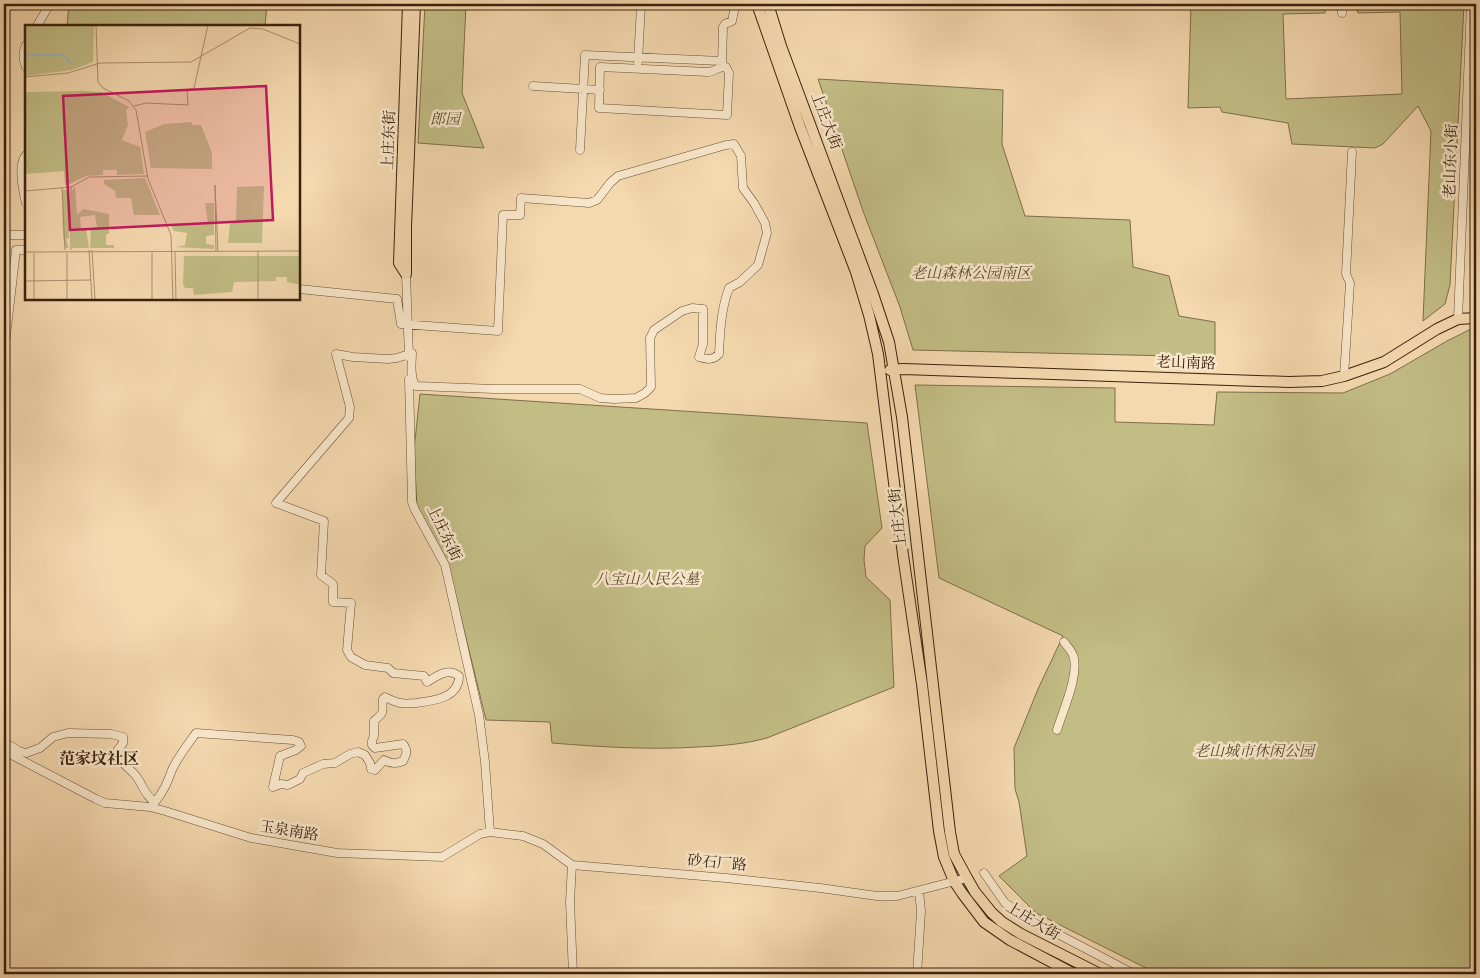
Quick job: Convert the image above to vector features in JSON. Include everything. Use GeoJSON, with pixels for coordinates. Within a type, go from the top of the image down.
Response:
{"type":"FeatureCollection","features":[{"type":"Feature","properties":{"kind":"main road","name":"上庄东街"},"geometry":{"type":"LineString","coordinates":[[406,274],[400,263],[408,4]]}},
{"type":"Feature","properties":{"kind":"main road","name":"上庄东街"},"geometry":{"type":"LineString","coordinates":[[406,274],[414,4]]}},
{"type":"Feature","properties":{"kind":"main road","name":"上庄大街"},"geometry":{"type":"LineString","coordinates":[[757,4],[800,127],[856,272],[869,315],[881,372],[903,555],[922,684],[939,831],[944,856],[954,881],[973,910],[984,922],[1029,951],[1074,974]]}},
{"type":"Feature","properties":{"kind":"main road","name":"上庄大街"},"geometry":{"type":"LineString","coordinates":[[768,4],[864,267],[889,342],[895,369],[954,854],[975,892],[1002,922],[1021,934],[1100,974]]}},
{"type":"Feature","properties":{"kind":"main road","name":"老山南路"},"geometry":{"type":"LineString","coordinates":[[881,372],[895,369],[1289,382],[1322,381],[1344,376],[1384,362],[1437,329],[1458,319],[1476,318]]}},
{"type":"Feature","properties":{"kind":"street"},"geometry":{"type":"LineString","coordinates":[[38,25],[48,4]]}},
{"type":"Feature","properties":{"kind":"street"},"geometry":{"type":"LineString","coordinates":[[1342,4],[1342,12]]}},
{"type":"Feature","properties":{"kind":"street","name":"老山东小街"},"geometry":{"type":"LineString","coordinates":[[1458,319],[1471,4]]}},
{"type":"Feature","properties":{"kind":"street"},"geometry":{"type":"LineString","coordinates":[[638,69],[641,5]]}},
{"type":"Feature","properties":{"kind":"street"},"geometry":{"type":"LineString","coordinates":[[580,150],[586,55],[722,64],[726,67],[729,74],[727,115],[599,108],[600,67],[713,72],[722,64],[724,27],[725,24],[732,21],[734,11]]}},
{"type":"Feature","properties":{"kind":"street"},"geometry":{"type":"LineString","coordinates":[[25,47],[23,60],[25,65]]}},
{"type":"Feature","properties":{"kind":"street"},"geometry":{"type":"LineString","coordinates":[[533,86],[600,90]]}},
{"type":"Feature","properties":{"kind":"street"},"geometry":{"type":"LineString","coordinates":[[4,742],[26,753],[40,748],[53,737],[68,733],[111,734],[122,737],[123,743],[117,751],[120,761],[136,776],[149,798],[155,802],[162,794],[172,770],[196,733],[299,742],[300,746],[296,750],[280,756],[273,787],[281,784],[288,785],[300,779],[303,774],[323,764],[335,763],[350,754],[358,752],[365,756],[370,763],[371,769],[375,770],[384,760],[390,763],[403,761],[406,748],[403,744],[375,748],[372,745],[374,721],[384,711],[383,699],[385,697],[407,704],[442,699],[455,688],[459,676],[455,673],[442,673],[427,682],[424,676],[393,673],[388,668],[365,664],[351,657],[347,650],[351,603],[332,602],[334,584],[321,574],[324,520],[276,503],[349,418],[350,407],[336,354],[388,359],[412,353],[412,378],[416,386],[580,389],[600,398],[636,398],[651,387],[650,338],[654,330],[682,311],[692,308],[703,309],[703,344],[699,357],[709,360],[719,354],[720,326],[726,294],[729,288],[740,282],[758,265],[767,232],[765,223],[743,188],[741,156],[734,144],[618,176],[597,200],[589,203],[521,198],[520,215],[503,215],[498,331],[401,324],[397,298],[300,289]]}},
{"type":"Feature","properties":{"kind":"street"},"geometry":{"type":"LineString","coordinates":[[1344,376],[1350,283],[1346,274],[1352,152]]}},
{"type":"Feature","properties":{"kind":"street"},"geometry":{"type":"LineString","coordinates":[[25,156],[21,166],[25,200]]}},
{"type":"Feature","properties":{"kind":"street"},"geometry":{"type":"LineString","coordinates":[[4,235],[25,235]]}},
{"type":"Feature","properties":{"kind":"street"},"geometry":{"type":"LineString","coordinates":[[4,353],[16,250],[25,250]]}},
{"type":"Feature","properties":{"kind":"street"},"geometry":{"type":"LineString","coordinates":[[4,270],[7,277],[4,287]]}},
{"type":"Feature","properties":{"kind":"street","name":"上庄东街"},"geometry":{"type":"LineString","coordinates":[[406,274],[412,502],[445,565],[479,715],[485,762],[490,832]]}},
{"type":"Feature","properties":{"kind":"street"},"geometry":{"type":"LineString","coordinates":[[1057,730],[1076,667],[1073,653],[1064,642]]}},
{"type":"Feature","properties":{"kind":"street","name":"玉泉南路"},"geometry":{"type":"LineString","coordinates":[[4,751],[105,802],[150,807],[250,838],[337,853],[442,857],[480,834],[490,832]]}},
{"type":"Feature","properties":{"kind":"street"},"geometry":{"type":"LineString","coordinates":[[490,832],[523,836],[543,844],[572,865],[570,902],[573,974]]}},
{"type":"Feature","properties":{"kind":"street","name":"砂石厂路"},"geometry":{"type":"LineString","coordinates":[[572,865],[726,878],[877,896],[897,896],[967,878]]}},
{"type":"Feature","properties":{"kind":"street"},"geometry":{"type":"LineString","coordinates":[[984,873],[1005,903],[1035,922],[1134,974]]}},
{"type":"Feature","properties":{"kind":"street"},"geometry":{"type":"LineString","coordinates":[[917,974],[921,912],[919,891]]}},
{"type":"Feature","properties":{"kind":"green space"},"geometry":{"type":"Polygon","coordinates":[[[69,4],[267,4],[265,25],[67,25],[69,4]]]}},
{"type":"Feature","properties":{"kind":"green space","name":"郎园"},"geometry":{"type":"Polygon","coordinates":[[[425,4],[466,4],[462,93],[484,148],[418,143],[425,4]]]}},
{"type":"Feature","properties":{"kind":"green space"},"geometry":{"type":"Polygon","coordinates":[[[1191,4],[1326,4],[1325,13],[1283,14],[1286,99],[1402,94],[1400,12],[1358,13],[1356,4],[1464,4],[1450,285],[1445,304],[1423,321],[1431,131],[1418,106],[1383,144],[1375,148],[1292,144],[1288,123],[1222,112],[1220,107],[1188,108],[1191,4]]]}},
{"type":"Feature","properties":{"kind":"green space","name":"老山森林公园南区"},"geometry":{"type":"Polygon","coordinates":[[[818,79],[1003,90],[1002,144],[1025,216],[1130,220],[1133,267],[1169,276],[1179,316],[1215,322],[1215,357],[913,350],[900,307],[863,211],[818,79]]]}},
{"type":"Feature","properties":{"kind":"green space"},"geometry":{"type":"Polygon","coordinates":[[[1476,177],[1476,300],[1471,297],[1476,177]]]}},
{"type":"Feature","properties":{"kind":"green space","name":"老山城市休闲公园"},"geometry":{"type":"Polygon","coordinates":[[[1475,327],[1476,974],[1158,974],[1036,913],[999,876],[1027,856],[1019,802],[1015,789],[1014,748],[1038,689],[1063,636],[939,578],[915,385],[1115,388],[1115,422],[1214,425],[1217,392],[1343,393],[1390,374],[1475,327]]]}},
{"type":"Feature","properties":{"kind":"green space","name":"八宝山人民公墓"},"geometry":{"type":"Polygon","coordinates":[[[420,394],[867,423],[882,528],[865,546],[864,560],[866,577],[890,600],[894,687],[767,738],[716,746],[643,748],[552,743],[550,722],[486,720],[449,568],[417,507],[414,450],[420,394]]]}},
{"type":"Feature","properties":{"kind":"district","name":"范家坟社区"},"geometry":{"type":"Point","coordinates":[99,760]}}]}
